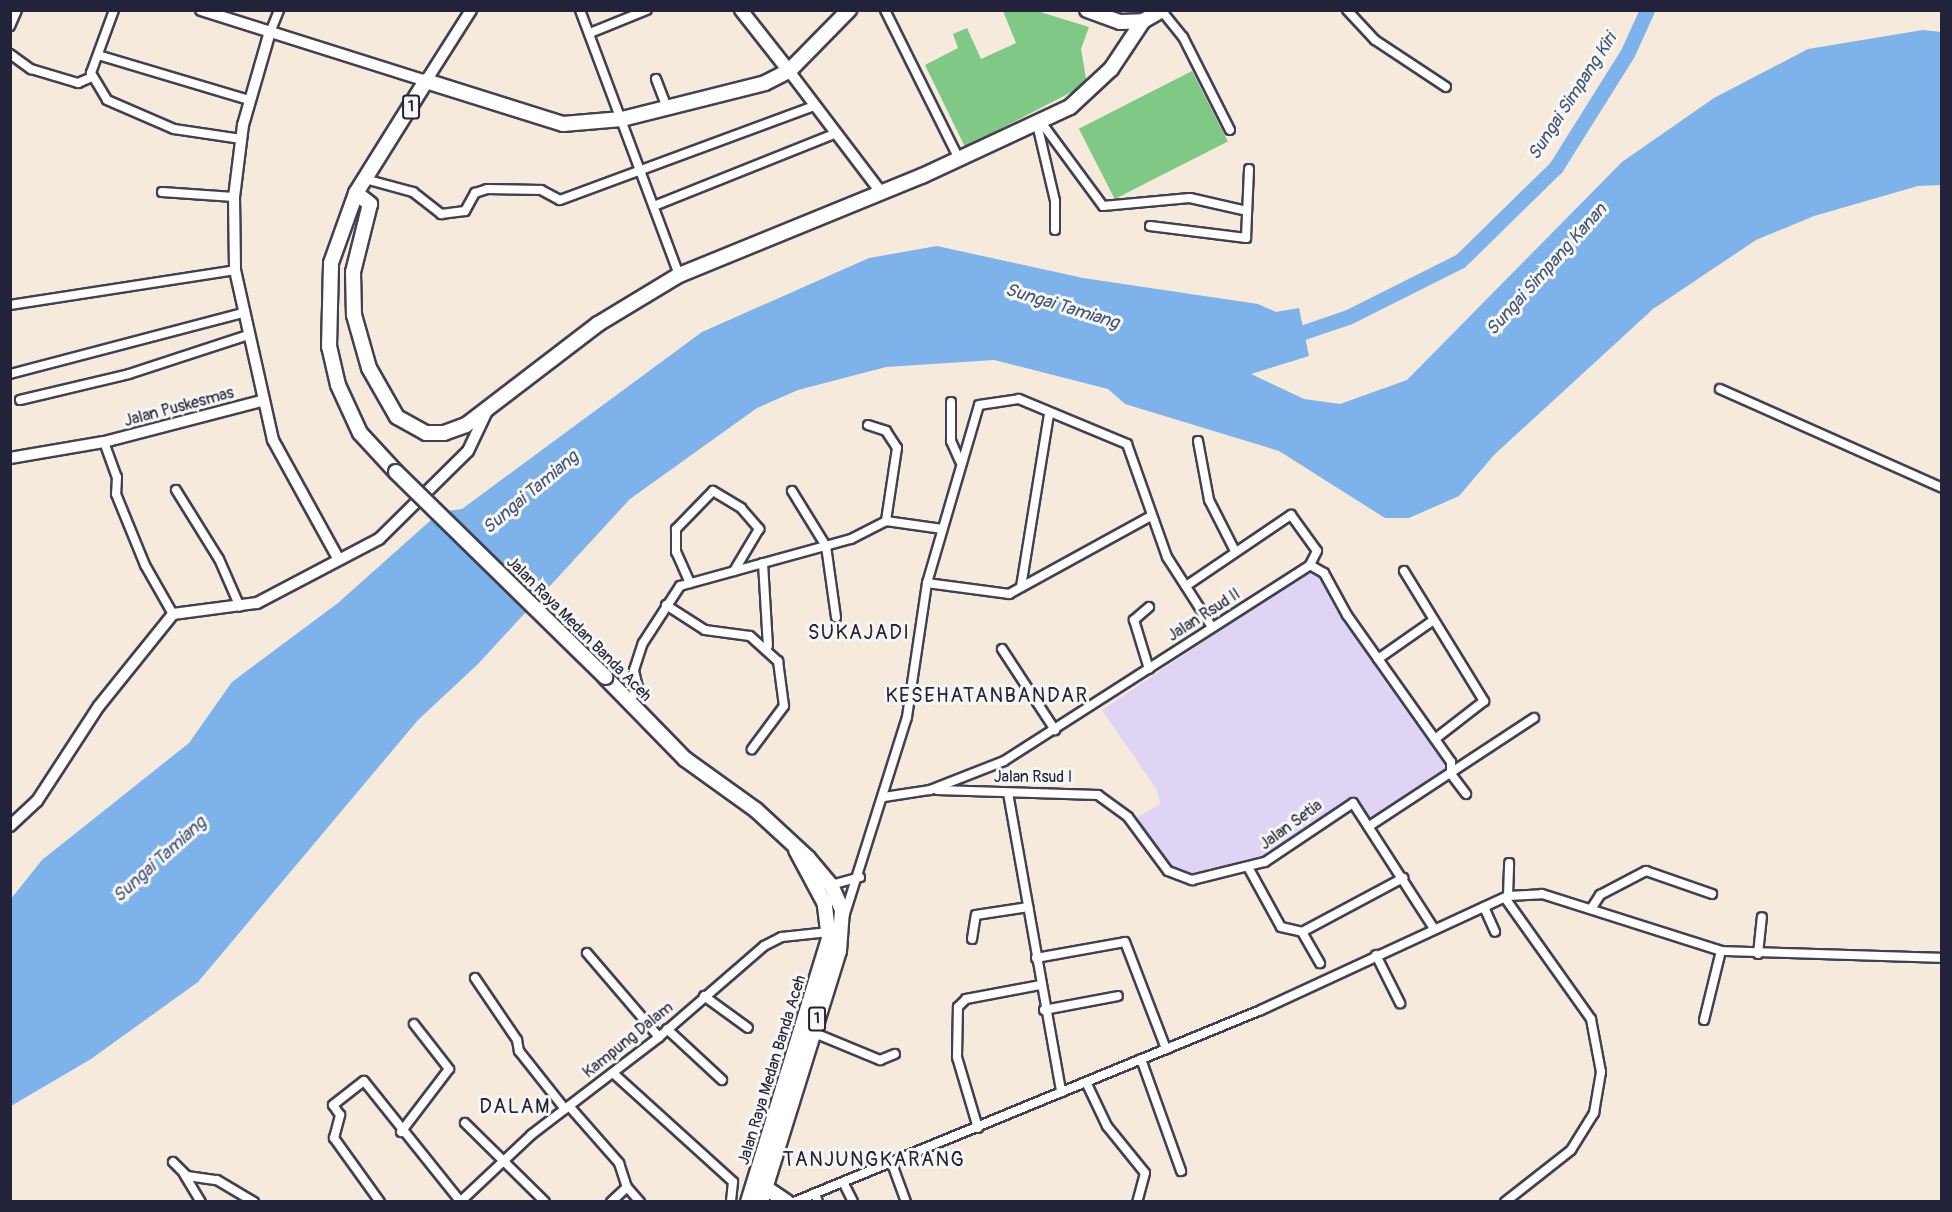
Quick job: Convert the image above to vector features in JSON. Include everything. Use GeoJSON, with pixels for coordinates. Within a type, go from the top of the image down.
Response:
{"type":"FeatureCollection","features":[{"type":"Feature","properties":{"kind":"highway","name":"1"},"geometry":{"type":"LineString","coordinates":[[426,81],[564,124],[622,119],[757,86],[789,71],[849,10]]}},
{"type":"Feature","properties":{"kind":"highway"},"geometry":{"type":"LineString","coordinates":[[1087,10],[1120,22],[1143,21],[1162,11]]}},
{"type":"Feature","properties":{"kind":"highway"},"geometry":{"type":"LineString","coordinates":[[356,193],[370,204],[353,272],[354,315],[369,368],[389,408],[410,426],[435,434],[466,425],[598,324],[680,276],[959,159],[1040,123],[1088,96],[1143,21]]}},
{"type":"Feature","properties":{"kind":"highway"},"geometry":{"type":"LineString","coordinates":[[1120,22],[1129,43]]}},
{"type":"Feature","properties":{"kind":"highway","name":"Jalan Raya Medan Banda Aceh"},"geometry":{"type":"LineString","coordinates":[[426,81],[356,193],[331,263],[329,347],[353,421],[396,472],[605,677],[685,759],[756,810],[831,885],[843,920],[812,1032],[748,1202]]}},
{"type":"Feature","properties":{"kind":"highway","name":"Jalan Raya Medan Banda Aceh"},"geometry":{"type":"LineString","coordinates":[[764,1195],[829,932],[825,904],[796,850]]}},
{"type":"Feature","properties":{"kind":"highway"},"geometry":{"type":"LineString","coordinates":[[764,1195],[787,1202]]}},
{"type":"Feature","properties":{"kind":"main road"},"geometry":{"type":"LineString","coordinates":[[741,10],[789,71]]}},
{"type":"Feature","properties":{"kind":"street"},"geometry":{"type":"LineString","coordinates":[[10,26],[17,10]]}},
{"type":"Feature","properties":{"kind":"street"},"geometry":{"type":"LineString","coordinates":[[92,77],[114,10]]}},
{"type":"Feature","properties":{"kind":"street"},"geometry":{"type":"LineString","coordinates":[[201,10],[269,35],[426,81],[471,10]]}},
{"type":"Feature","properties":{"kind":"street"},"geometry":{"type":"LineString","coordinates":[[279,10],[249,100],[241,139],[234,197],[236,270],[261,401],[280,457],[338,558]]}},
{"type":"Feature","properties":{"kind":"street"},"geometry":{"type":"LineString","coordinates":[[590,33],[647,10]]}},
{"type":"Feature","properties":{"kind":"street"},"geometry":{"type":"LineString","coordinates":[[885,10],[959,159]]}},
{"type":"Feature","properties":{"kind":"street"},"geometry":{"type":"LineString","coordinates":[[1347,10],[1374,40],[1446,87]]}},
{"type":"Feature","properties":{"kind":"street"},"geometry":{"type":"LineString","coordinates":[[581,11],[680,276]]}},
{"type":"Feature","properties":{"kind":"street"},"geometry":{"type":"LineString","coordinates":[[1162,11],[1183,37],[1230,130]]}},
{"type":"Feature","properties":{"kind":"street"},"geometry":{"type":"LineString","coordinates":[[10,54],[31,69],[78,83],[92,77]]}},
{"type":"Feature","properties":{"kind":"street"},"geometry":{"type":"LineString","coordinates":[[98,55],[249,100]]}},
{"type":"Feature","properties":{"kind":"street"},"geometry":{"type":"LineString","coordinates":[[789,71],[834,134],[881,192]]}},
{"type":"Feature","properties":{"kind":"street"},"geometry":{"type":"LineString","coordinates":[[92,77],[113,104],[174,129],[241,139]]}},
{"type":"Feature","properties":{"kind":"street"},"geometry":{"type":"LineString","coordinates":[[656,79],[666,107]]}},
{"type":"Feature","properties":{"kind":"street"},"geometry":{"type":"LineString","coordinates":[[365,179],[413,192],[441,214],[465,211],[481,190],[541,190],[560,200],[814,106]]}},
{"type":"Feature","properties":{"kind":"street"},"geometry":{"type":"LineString","coordinates":[[1040,123],[1103,206],[1190,198],[1247,211]]}},
{"type":"Feature","properties":{"kind":"street"},"geometry":{"type":"LineString","coordinates":[[1040,123],[1055,201],[1055,230]]}},
{"type":"Feature","properties":{"kind":"street"},"geometry":{"type":"LineString","coordinates":[[654,206],[834,134]]}},
{"type":"Feature","properties":{"kind":"street"},"geometry":{"type":"LineString","coordinates":[[1150,226],[1243,239],[1249,169]]}},
{"type":"Feature","properties":{"kind":"street"},"geometry":{"type":"LineString","coordinates":[[162,192],[234,197]]}},
{"type":"Feature","properties":{"kind":"street"},"geometry":{"type":"LineString","coordinates":[[10,305],[236,270]]}},
{"type":"Feature","properties":{"kind":"street"},"geometry":{"type":"LineString","coordinates":[[10,374],[243,313]]}},
{"type":"Feature","properties":{"kind":"street"},"geometry":{"type":"LineString","coordinates":[[20,400],[129,374],[248,335]]}},
{"type":"Feature","properties":{"kind":"street"},"geometry":{"type":"LineString","coordinates":[[1720,389],[1941,488]]}},
{"type":"Feature","properties":{"kind":"street"},"geometry":{"type":"LineString","coordinates":[[843,920],[860,877],[909,707],[927,583],[971,416],[981,403],[1019,399],[1049,415],[1127,444],[1149,517],[1186,586],[1212,627]]}},
{"type":"Feature","properties":{"kind":"street","name":"Jalan Puskesmas"},"geometry":{"type":"LineString","coordinates":[[10,458],[104,442],[261,401]]}},
{"type":"Feature","properties":{"kind":"street"},"geometry":{"type":"LineString","coordinates":[[951,402],[951,441],[960,461]]}},
{"type":"Feature","properties":{"kind":"street"},"geometry":{"type":"LineString","coordinates":[[10,826],[38,801],[112,688],[173,614],[240,607],[297,585],[338,558],[398,524],[468,452],[487,411]]}},
{"type":"Feature","properties":{"kind":"street"},"geometry":{"type":"LineString","coordinates":[[1021,587],[1049,415]]}},
{"type":"Feature","properties":{"kind":"street"},"geometry":{"type":"LineString","coordinates":[[868,425],[890,434],[897,448],[886,521]]}},
{"type":"Feature","properties":{"kind":"street"},"geometry":{"type":"LineString","coordinates":[[1198,441],[1209,500],[1234,549]]}},
{"type":"Feature","properties":{"kind":"street"},"geometry":{"type":"LineString","coordinates":[[104,442],[117,477],[117,498],[145,565],[173,614]]}},
{"type":"Feature","properties":{"kind":"street"},"geometry":{"type":"LineString","coordinates":[[176,490],[219,559],[240,607]]}},
{"type":"Feature","properties":{"kind":"street"},"geometry":{"type":"LineString","coordinates":[[690,583],[676,552],[675,529],[713,491],[741,508],[759,529],[734,571]]}},
{"type":"Feature","properties":{"kind":"street"},"geometry":{"type":"LineString","coordinates":[[792,491],[826,546],[836,617]]}},
{"type":"Feature","properties":{"kind":"street"},"geometry":{"type":"LineString","coordinates":[[1186,586],[1234,549],[1293,515],[1317,551],[1310,565],[1324,573],[1378,659],[1451,762],[1451,774],[1466,794]]}},
{"type":"Feature","properties":{"kind":"street"},"geometry":{"type":"LineString","coordinates":[[927,583],[1006,594],[1149,517]]}},
{"type":"Feature","properties":{"kind":"street"},"geometry":{"type":"LineString","coordinates":[[629,702],[638,689],[634,670],[642,643],[675,591],[690,583],[826,546],[886,521],[942,529]]}},
{"type":"Feature","properties":{"kind":"street"},"geometry":{"type":"LineString","coordinates":[[762,563],[768,646]]}},
{"type":"Feature","properties":{"kind":"street","name":"Jalan Rsud II"},"geometry":{"type":"LineString","coordinates":[[884,798],[930,790],[992,767],[1055,730],[1310,565]]}},
{"type":"Feature","properties":{"kind":"street"},"geometry":{"type":"LineString","coordinates":[[1404,571],[1484,700],[1435,739]]}},
{"type":"Feature","properties":{"kind":"street"},"geometry":{"type":"LineString","coordinates":[[666,604],[705,630],[750,636],[768,646],[778,661],[784,706],[752,748]]}},
{"type":"Feature","properties":{"kind":"street"},"geometry":{"type":"LineString","coordinates":[[1149,607],[1134,620],[1149,669]]}},
{"type":"Feature","properties":{"kind":"street"},"geometry":{"type":"LineString","coordinates":[[1378,659],[1434,620]]}},
{"type":"Feature","properties":{"kind":"street"},"geometry":{"type":"LineString","coordinates":[[1002,649],[1055,730]]}},
{"type":"Feature","properties":{"kind":"street"},"geometry":{"type":"LineString","coordinates":[[1371,825],[1534,718]]}},
{"type":"Feature","properties":{"kind":"street","name":"Jalan Rsud I"},"geometry":{"type":"LineString","coordinates":[[930,790],[1088,793],[1112,802],[1128,817]]}},
{"type":"Feature","properties":{"kind":"street"},"geometry":{"type":"LineString","coordinates":[[1008,793],[1060,1092]]}},
{"type":"Feature","properties":{"kind":"street","name":"Jalan Setia"},"geometry":{"type":"LineString","coordinates":[[1128,817],[1179,878],[1199,880],[1265,862],[1349,803],[1371,825],[1433,927]]}},
{"type":"Feature","properties":{"kind":"street"},"geometry":{"type":"LineString","coordinates":[[1505,1202],[1571,1150],[1594,1113],[1601,1072],[1591,1019],[1507,897],[1509,863]]}},
{"type":"Feature","properties":{"kind":"street"},"geometry":{"type":"LineString","coordinates":[[1248,867],[1281,927],[1302,932],[1403,878]]}},
{"type":"Feature","properties":{"kind":"street"},"geometry":{"type":"LineString","coordinates":[[1591,909],[1600,895],[1646,871],[1712,894]]}},
{"type":"Feature","properties":{"kind":"street"},"geometry":{"type":"LineString","coordinates":[[831,885],[860,877]]}},
{"type":"Feature","properties":{"kind":"street"},"geometry":{"type":"LineString","coordinates":[[794,1202],[817,1197],[843,1182],[891,1161],[978,1128],[1166,1049],[1376,956],[1433,927],[1507,897],[1542,894],[1721,951],[1758,954],[1941,958]]}},
{"type":"Feature","properties":{"kind":"street"},"geometry":{"type":"LineString","coordinates":[[1484,907],[1495,932]]}},
{"type":"Feature","properties":{"kind":"street"},"geometry":{"type":"LineString","coordinates":[[972,939],[976,915],[1028,908]]}},
{"type":"Feature","properties":{"kind":"street"},"geometry":{"type":"LineString","coordinates":[[1758,954],[1762,916]]}},
{"type":"Feature","properties":{"kind":"street","name":"Kampung Dalam"},"geometry":{"type":"LineString","coordinates":[[460,1201],[506,1158],[659,1037],[704,996],[777,938],[829,932]]}},
{"type":"Feature","properties":{"kind":"street"},"geometry":{"type":"LineString","coordinates":[[1302,932],[1320,963]]}},
{"type":"Feature","properties":{"kind":"street"},"geometry":{"type":"LineString","coordinates":[[1036,958],[1126,943],[1166,1049]]}},
{"type":"Feature","properties":{"kind":"street"},"geometry":{"type":"LineString","coordinates":[[1704,1020],[1721,951]]}},
{"type":"Feature","properties":{"kind":"street"},"geometry":{"type":"LineString","coordinates":[[587,953],[659,1037]]}},
{"type":"Feature","properties":{"kind":"street"},"geometry":{"type":"LineString","coordinates":[[1376,956],[1400,1003]]}},
{"type":"Feature","properties":{"kind":"street"},"geometry":{"type":"LineString","coordinates":[[475,978],[517,1040],[519,1051],[567,1108],[621,1165],[627,1187],[640,1202]]}},
{"type":"Feature","properties":{"kind":"street"},"geometry":{"type":"LineString","coordinates":[[978,1128],[957,1058],[958,1007],[966,999],[1040,985]]}},
{"type":"Feature","properties":{"kind":"street"},"geometry":{"type":"LineString","coordinates":[[704,996],[748,1028]]}},
{"type":"Feature","properties":{"kind":"street"},"geometry":{"type":"LineString","coordinates":[[1044,1010],[1119,996]]}},
{"type":"Feature","properties":{"kind":"street"},"geometry":{"type":"LineString","coordinates":[[401,1132],[449,1069],[414,1024]]}},
{"type":"Feature","properties":{"kind":"street"},"geometry":{"type":"LineString","coordinates":[[667,1029],[722,1080]]}},
{"type":"Feature","properties":{"kind":"street"},"geometry":{"type":"LineString","coordinates":[[812,1032],[880,1060],[895,1054]]}},
{"type":"Feature","properties":{"kind":"street"},"geometry":{"type":"LineString","coordinates":[[1141,1059],[1181,1171]]}},
{"type":"Feature","properties":{"kind":"street"},"geometry":{"type":"LineString","coordinates":[[613,1073],[733,1182],[731,1202]]}},
{"type":"Feature","properties":{"kind":"street"},"geometry":{"type":"LineString","coordinates":[[380,1202],[334,1142],[340,1115],[333,1105],[366,1081],[401,1132],[460,1201]]}},
{"type":"Feature","properties":{"kind":"street"},"geometry":{"type":"LineString","coordinates":[[1086,1082],[1107,1126],[1145,1173],[1137,1202]]}},
{"type":"Feature","properties":{"kind":"street"},"geometry":{"type":"LineString","coordinates":[[465,1122],[506,1158],[545,1202]]}},
{"type":"Feature","properties":{"kind":"street"},"geometry":{"type":"LineString","coordinates":[[891,1161],[906,1202]]}},
{"type":"Feature","properties":{"kind":"street"},"geometry":{"type":"LineString","coordinates":[[172,1162],[184,1174],[201,1202]]}},
{"type":"Feature","properties":{"kind":"street"},"geometry":{"type":"LineString","coordinates":[[184,1174],[217,1180],[254,1202]]}},
{"type":"Feature","properties":{"kind":"street"},"geometry":{"type":"LineString","coordinates":[[843,1182],[853,1202]]}},
{"type":"Feature","properties":{"kind":"street"},"geometry":{"type":"LineString","coordinates":[[611,1202],[627,1187]]}},
{"type":"Feature","properties":{"kind":"shaded area"},"geometry":{"type":"Polygon","coordinates":[[[1312,569],[1449,765],[1372,821],[1351,797],[1261,861],[1191,878],[1175,872],[1136,818],[1160,804],[1157,790],[1102,710],[1312,569]]]}},
{"type":"Feature","properties":{"kind":"green space"},"geometry":{"type":"Polygon","coordinates":[[[1003,11],[1037,11],[1089,27],[1081,49],[1087,84],[965,147],[925,65],[958,48],[953,34],[967,28],[981,59],[1016,43],[1003,11]]]}},
{"type":"Feature","properties":{"kind":"green space"},"geometry":{"type":"Polygon","coordinates":[[[1192,71],[1228,141],[1115,199],[1079,129],[1192,71]]]}},
{"type":"Feature","properties":{"kind":"water"},"geometry":{"type":"Polygon","coordinates":[[[1923,30],[1941,32],[1941,185],[1918,186],[1814,216],[1756,240],[1653,309],[1494,455],[1459,496],[1409,518],[1385,518],[1279,451],[1125,404],[1108,389],[994,360],[886,367],[798,390],[757,408],[630,499],[478,664],[418,720],[198,982],[91,1059],[11,1106],[10,900],[42,860],[189,743],[232,682],[338,603],[440,512],[462,509],[702,332],[869,258],[937,246],[1083,278],[1258,304],[1276,312],[1299,308],[1309,356],[1251,374],[1304,399],[1340,404],[1407,380],[1622,162],[1714,98],[1808,49],[1923,30]]]}},
{"type":"Feature","properties":{"kind":"waterway","name":"Sungai Simpang Kiri"},"geometry":{"type":"LineString","coordinates":[[1286,338],[1348,317],[1460,261],[1556,167],[1627,54],[1647,10]]}},
{"type":"Feature","properties":{"kind":"district","name":"SUKAJADI"},"geometry":{"type":"Point","coordinates":[859,632]}},
{"type":"Feature","properties":{"kind":"district","name":"KESEHATANBANDAR"},"geometry":{"type":"Point","coordinates":[987,695]}},
{"type":"Feature","properties":{"kind":"district","name":"DALAM"},"geometry":{"type":"Point","coordinates":[515,1106]}},
{"type":"Feature","properties":{"kind":"district","name":"TANJUNGKARANG"},"geometry":{"type":"Point","coordinates":[874,1159]}},
{"type":"Feature","properties":{"kind":"water label","name":"Sungai Simpang Kanan"},"geometry":{"type":"Point","coordinates":[1547,270]}},
{"type":"Feature","properties":{"kind":"water label","name":"Sungai Tamiang"},"geometry":{"type":"Point","coordinates":[1062,307]}},
{"type":"Feature","properties":{"kind":"water label","name":"Sungai Tamiang"},"geometry":{"type":"Point","coordinates":[531,493]}},
{"type":"Feature","properties":{"kind":"water label","name":"Sungai Tamiang"},"geometry":{"type":"Point","coordinates":[160,860]}}]}
